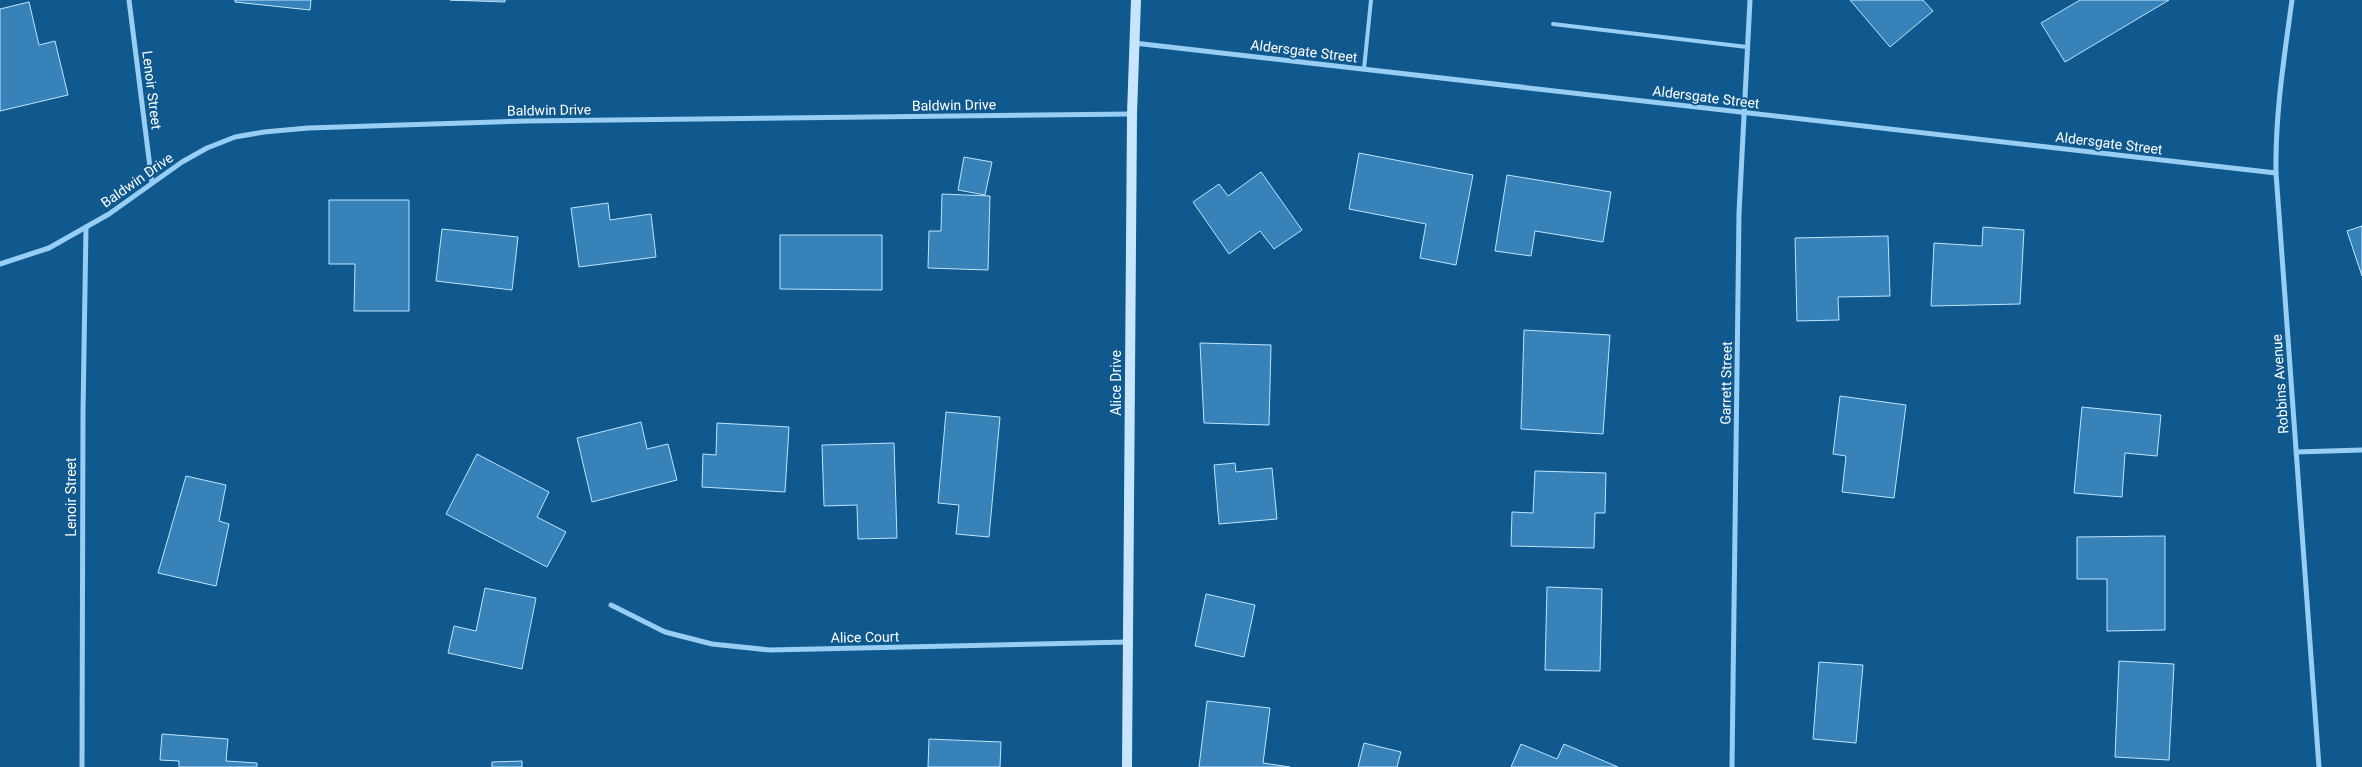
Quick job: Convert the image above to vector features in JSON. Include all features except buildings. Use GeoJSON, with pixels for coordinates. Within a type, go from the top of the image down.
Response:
{"type":"FeatureCollection","features":[{"type":"Feature","properties":{"kind":"main road","name":"Alice Drive"},"geometry":{"type":"LineString","coordinates":[[1127,767],[1132,114],[1136,0]]}},
{"type":"Feature","properties":{"kind":"street","name":"Lenoir Street"},"geometry":{"type":"LineString","coordinates":[[129,0],[152,183]]}},
{"type":"Feature","properties":{"kind":"street","name":"Garrett Street"},"geometry":{"type":"LineString","coordinates":[[1732,767],[1739,214],[1750,0]]}},
{"type":"Feature","properties":{"kind":"street","name":"Robbins Avenue"},"geometry":{"type":"LineString","coordinates":[[2292,0],[2279,93],[2276,173],[2319,767]]}},
{"type":"Feature","properties":{"kind":"street","name":"Aldersgate Street"},"geometry":{"type":"LineString","coordinates":[[1134,43],[2276,173]]}},
{"type":"Feature","properties":{"kind":"street","name":"Baldwin Drive"},"geometry":{"type":"LineString","coordinates":[[0,264],[50,248],[109,214],[182,162],[207,148],[235,137],[308,128],[526,121],[1132,114]]}},
{"type":"Feature","properties":{"kind":"street","name":"Lenoir Street"},"geometry":{"type":"LineString","coordinates":[[82,767],[83,413],[86,227]]}},
{"type":"Feature","properties":{"kind":"street"},"geometry":{"type":"LineString","coordinates":[[2296,452],[2362,450]]}},
{"type":"Feature","properties":{"kind":"street","name":"Alice Court"},"geometry":{"type":"LineString","coordinates":[[611,605],[665,632],[712,644],[770,650],[1128,642]]}},
{"type":"Feature","properties":{"kind":"lane"},"geometry":{"type":"LineString","coordinates":[[1364,69],[1371,0]]}},
{"type":"Feature","properties":{"kind":"lane"},"geometry":{"type":"LineString","coordinates":[[1553,24],[1747,46]]}}]}
